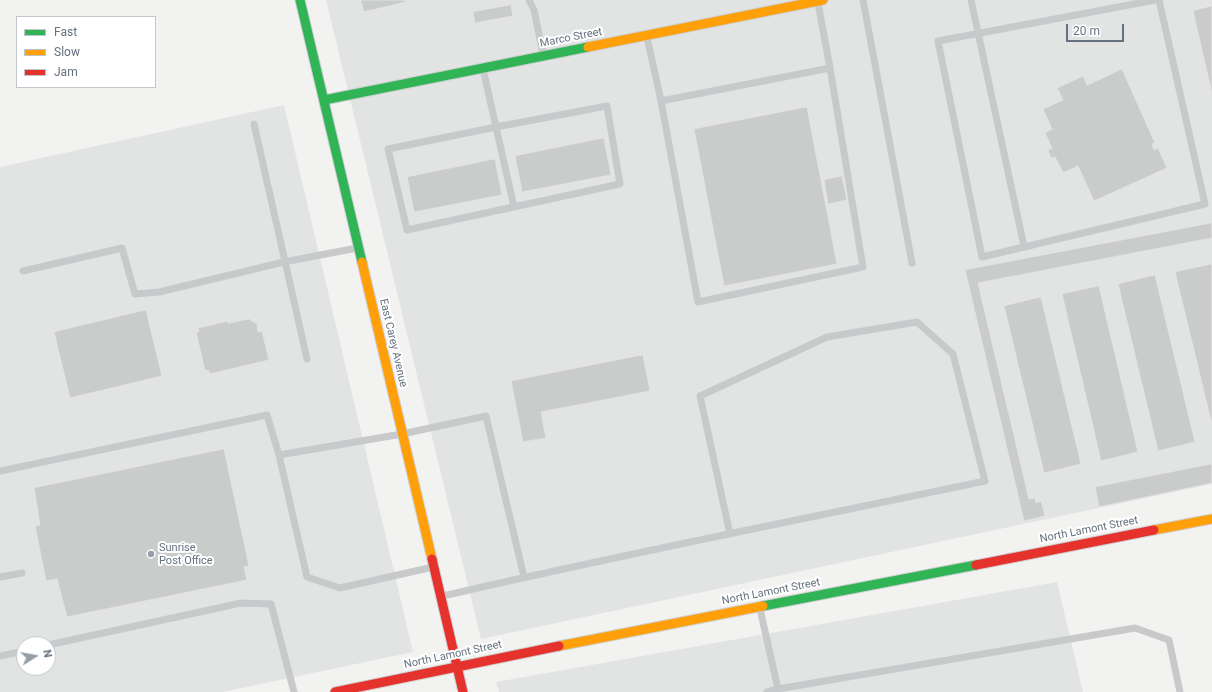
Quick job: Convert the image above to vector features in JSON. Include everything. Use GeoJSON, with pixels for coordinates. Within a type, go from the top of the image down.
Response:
{"type":"FeatureCollection","features":[{"type":"Feature","properties":{"kind":"street","name":"East Carey Avenue"},"geometry":{"type":"LineString","coordinates":[[300,0],[463,692]]}},
{"type":"Feature","properties":{"kind":"street","name":"Marco Street"},"geometry":{"type":"LineString","coordinates":[[324,100],[647,35],[760,9],[820,1]]}},
{"type":"Feature","properties":{"kind":"street","name":"North Lamont Street"},"geometry":{"type":"LineString","coordinates":[[335,692],[457,666],[1212,519]]}},
{"type":"Feature","properties":{"kind":"lane"},"geometry":{"type":"LineString","coordinates":[[530,0],[534,10],[543,56]]}},
{"type":"Feature","properties":{"kind":"lane"},"geometry":{"type":"LineString","coordinates":[[863,0],[912,263]]}},
{"type":"Feature","properties":{"kind":"lane"},"geometry":{"type":"LineString","coordinates":[[971,0],[1024,246]]}},
{"type":"Feature","properties":{"kind":"lane"},"geometry":{"type":"LineString","coordinates":[[1155,0],[938,41],[982,257],[1205,204],[1159,0]]}},
{"type":"Feature","properties":{"kind":"lane"},"geometry":{"type":"LineString","coordinates":[[647,35],[698,302],[863,267],[820,1]]}},
{"type":"Feature","properties":{"kind":"lane"},"geometry":{"type":"LineString","coordinates":[[483,68],[514,207]]}},
{"type":"Feature","properties":{"kind":"lane"},"geometry":{"type":"LineString","coordinates":[[660,101],[830,68]]}},
{"type":"Feature","properties":{"kind":"lane"},"geometry":{"type":"LineString","coordinates":[[607,106],[620,184],[407,230],[388,149],[496,127],[607,106]]}},
{"type":"Feature","properties":{"kind":"lane"},"geometry":{"type":"LineString","coordinates":[[254,124],[307,360]]}},
{"type":"Feature","properties":{"kind":"lane"},"geometry":{"type":"LineString","coordinates":[[23,271],[122,248],[135,294],[159,292],[284,262],[359,248]]}},
{"type":"Feature","properties":{"kind":"lane"},"geometry":{"type":"LineString","coordinates":[[440,597],[524,577],[985,481],[953,354],[917,322],[827,337],[700,396],[730,534]]}},
{"type":"Feature","properties":{"kind":"lane"},"geometry":{"type":"LineString","coordinates":[[0,471],[267,415],[279,455],[306,577],[340,588],[433,567]]}},
{"type":"Feature","properties":{"kind":"lane"},"geometry":{"type":"LineString","coordinates":[[279,455],[402,434],[486,416],[524,577]]}},
{"type":"Feature","properties":{"kind":"lane"},"geometry":{"type":"LineString","coordinates":[[0,577],[22,573]]}},
{"type":"Feature","properties":{"kind":"lane"},"geometry":{"type":"LineString","coordinates":[[56,644],[241,604],[270,604],[294,692]]}},
{"type":"Feature","properties":{"kind":"lane"},"geometry":{"type":"LineString","coordinates":[[760,607],[778,689]]}},
{"type":"Feature","properties":{"kind":"lane"},"geometry":{"type":"LineString","coordinates":[[767,692],[1135,628],[1169,640],[1180,692]]}},
{"type":"Feature","properties":{"kind":"lane"},"geometry":{"type":"LineString","coordinates":[[0,656],[16,653]]}},
{"type":"Feature","properties":{"kind":"shaded area"},"geometry":{"type":"Polygon","coordinates":[[[326,0],[1212,0],[1212,484],[481,639],[326,0]]]}},
{"type":"Feature","properties":{"kind":"shaded area"},"geometry":{"type":"Polygon","coordinates":[[[284,105],[413,652],[223,692],[0,692],[0,167],[284,105]]]}},
{"type":"Feature","properties":{"kind":"shaded area"},"geometry":{"type":"Polygon","coordinates":[[[1057,582],[1083,692],[499,692],[496,682],[1057,582]]]}},
{"type":"Feature","properties":{"kind":"building"},"geometry":{"type":"Polygon","coordinates":[[[361,0],[405,0],[406,2],[364,12],[361,0]]]}},
{"type":"Feature","properties":{"kind":"building"},"geometry":{"type":"Polygon","coordinates":[[[511,5],[513,16],[475,23],[473,12],[511,5]]]}},
{"type":"Feature","properties":{"kind":"building"},"geometry":{"type":"Polygon","coordinates":[[[1212,6],[1212,94],[1193,11],[1212,6]]]}},
{"type":"Feature","properties":{"kind":"building"},"geometry":{"type":"Polygon","coordinates":[[[1122,69],[1155,143],[1152,144],[1154,150],[1158,148],[1167,168],[1094,201],[1078,166],[1063,173],[1055,157],[1051,158],[1048,150],[1052,148],[1045,133],[1052,129],[1043,109],[1063,100],[1057,88],[1083,76],[1087,85],[1122,69]]]}},
{"type":"Feature","properties":{"kind":"building"},"geometry":{"type":"Polygon","coordinates":[[[807,107],[837,264],[724,286],[694,129],[807,107]]]}},
{"type":"Feature","properties":{"kind":"building"},"geometry":{"type":"Polygon","coordinates":[[[604,138],[611,175],[522,192],[515,156],[604,138]]]}},
{"type":"Feature","properties":{"kind":"building"},"geometry":{"type":"Polygon","coordinates":[[[495,159],[502,195],[414,212],[407,177],[495,159]]]}},
{"type":"Feature","properties":{"kind":"building"},"geometry":{"type":"Polygon","coordinates":[[[842,176],[847,200],[828,204],[824,180],[842,176]]]}},
{"type":"Feature","properties":{"kind":"building"},"geometry":{"type":"Polygon","coordinates":[[[1212,223],[1212,238],[978,283],[1029,499],[1035,498],[1036,503],[1041,501],[1045,516],[1024,521],[965,270],[1212,223]]]}},
{"type":"Feature","properties":{"kind":"building"},"geometry":{"type":"Polygon","coordinates":[[[1212,264],[1212,425],[1175,272],[1212,264]]]}},
{"type":"Feature","properties":{"kind":"building"},"geometry":{"type":"Polygon","coordinates":[[[1155,275],[1195,442],[1158,451],[1118,284],[1155,275]]]}},
{"type":"Feature","properties":{"kind":"building"},"geometry":{"type":"Polygon","coordinates":[[[1099,286],[1138,452],[1101,461],[1062,294],[1099,286]]]}},
{"type":"Feature","properties":{"kind":"building"},"geometry":{"type":"Polygon","coordinates":[[[1041,297],[1081,464],[1044,473],[1004,306],[1041,297]]]}},
{"type":"Feature","properties":{"kind":"building"},"geometry":{"type":"Polygon","coordinates":[[[146,310],[162,376],[70,398],[54,332],[146,310]]]}},
{"type":"Feature","properties":{"kind":"building"},"geometry":{"type":"Polygon","coordinates":[[[249,319],[257,324],[258,332],[262,331],[269,360],[210,374],[208,370],[205,371],[196,332],[199,332],[198,328],[228,321],[228,323],[249,319]]]}},
{"type":"Feature","properties":{"kind":"building"},"geometry":{"type":"Polygon","coordinates":[[[643,355],[650,391],[541,412],[546,438],[523,442],[511,381],[643,355]]]}},
{"type":"Feature","properties":{"kind":"building"},"geometry":{"type":"Polygon","coordinates":[[[224,449],[249,566],[244,567],[247,580],[67,617],[57,579],[46,581],[35,526],[40,525],[34,488],[224,449]]]}},
{"type":"Feature","properties":{"kind":"building"},"geometry":{"type":"Polygon","coordinates":[[[1212,464],[1212,483],[1099,507],[1095,487],[1212,464]]]}},
{"type":"Feature","properties":{"kind":"traffic: fast"},"geometry":{"type":"LineString","coordinates":[[300,0],[362,262]]}},
{"type":"Feature","properties":{"kind":"traffic: fast"},"geometry":{"type":"LineString","coordinates":[[324,100],[588,47]]}},
{"type":"Feature","properties":{"kind":"traffic: fast"},"geometry":{"type":"LineString","coordinates":[[763,606],[976,565]]}},
{"type":"Feature","properties":{"kind":"traffic: slow"},"geometry":{"type":"LineString","coordinates":[[588,47],[823,0]]}},
{"type":"Feature","properties":{"kind":"traffic: slow"},"geometry":{"type":"LineString","coordinates":[[362,262],[432,559]]}},
{"type":"Feature","properties":{"kind":"traffic: slow"},"geometry":{"type":"LineString","coordinates":[[1154,530],[1212,519]]}},
{"type":"Feature","properties":{"kind":"traffic: slow"},"geometry":{"type":"LineString","coordinates":[[559,646],[763,606]]}},
{"type":"Feature","properties":{"kind":"traffic: jam"},"geometry":{"type":"LineString","coordinates":[[976,565],[1154,530]]}},
{"type":"Feature","properties":{"kind":"traffic: jam"},"geometry":{"type":"LineString","coordinates":[[432,559],[463,692]]}},
{"type":"Feature","properties":{"kind":"traffic: jam"},"geometry":{"type":"LineString","coordinates":[[335,692],[559,646]]}},
{"type":"Feature","properties":{"kind":"place","name":"Sunrise Post Office"},"geometry":{"type":"Point","coordinates":[151,554]}}]}
